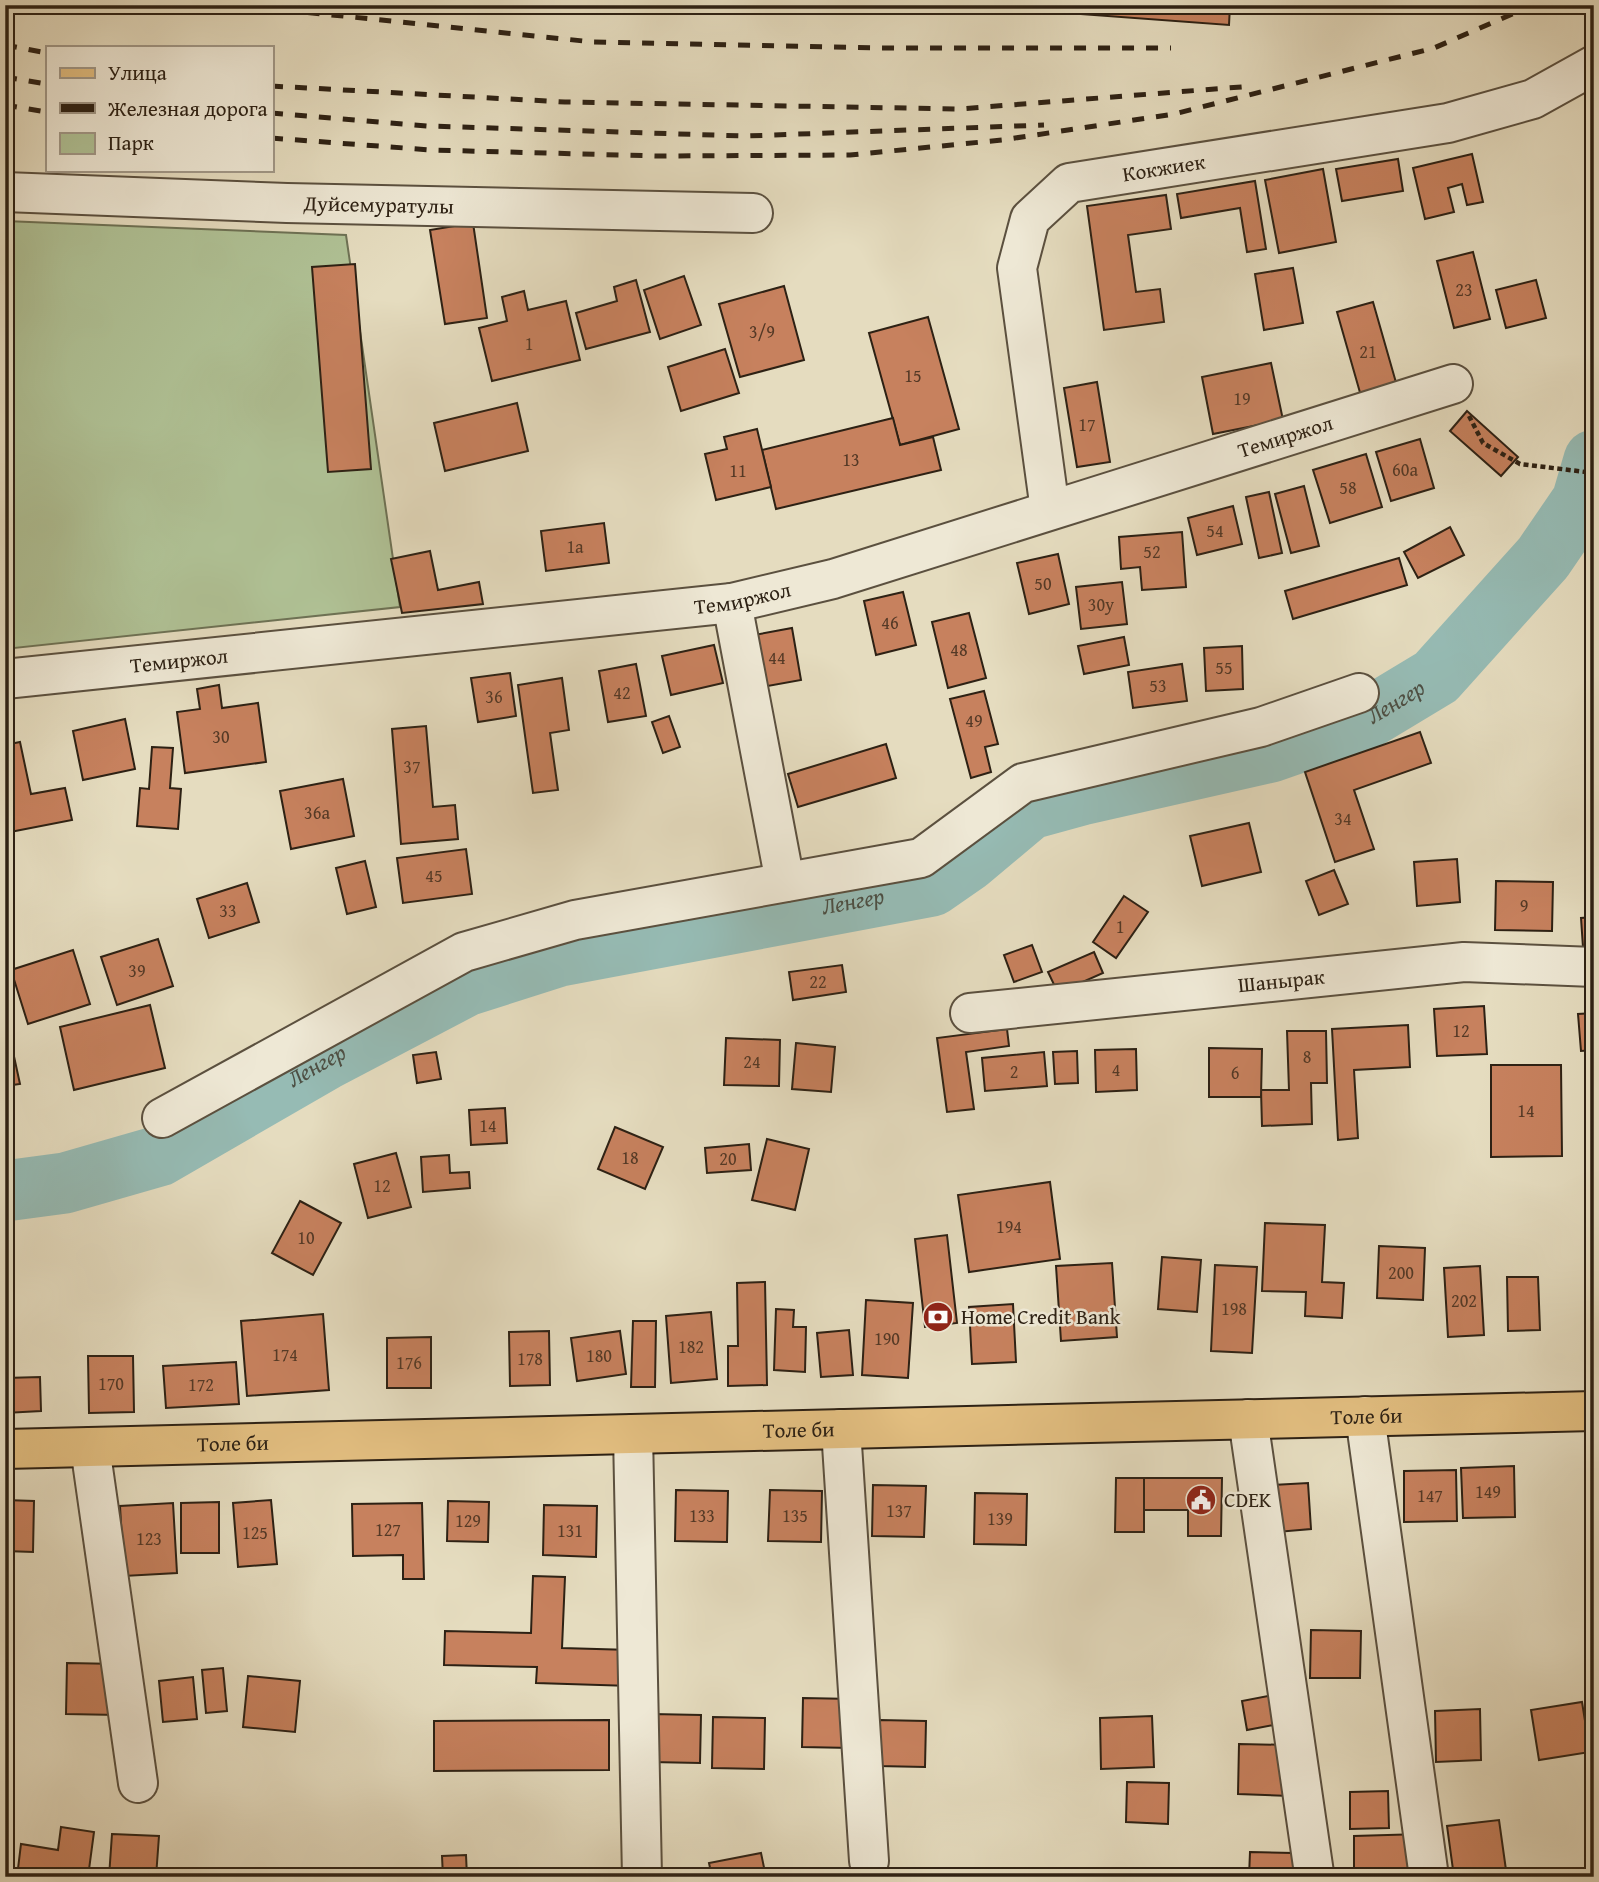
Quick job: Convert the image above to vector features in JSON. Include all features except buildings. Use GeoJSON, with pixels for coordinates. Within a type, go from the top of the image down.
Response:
{"type":"FeatureCollection","features":[{"type":"Feature","properties":{"kind":"main road","name":"Толе би"},"geometry":{"type":"LineString","coordinates":[[5,1449],[1594,1411]]}},
{"type":"Feature","properties":{"kind":"street","name":"Кокжиек"},"geometry":{"type":"LineString","coordinates":[[1050,510],[1017,268],[1030,219],[1069,183],[1448,123],[1532,99],[1594,65]]}},
{"type":"Feature","properties":{"kind":"street","name":"Дуйсемуратулы"},"geometry":{"type":"LineString","coordinates":[[5,192],[287,203],[752,212]]}},
{"type":"Feature","properties":{"kind":"street","name":"Темиржол"},"geometry":{"type":"LineString","coordinates":[[5,679],[732,603],[833,579],[1453,384]]}},
{"type":"Feature","properties":{"kind":"street"},"geometry":{"type":"LineString","coordinates":[[732,603],[785,882]]}},
{"type":"Feature","properties":{"kind":"street"},"geometry":{"type":"LineString","coordinates":[[162,1118],[464,952],[575,920],[922,858],[1023,783],[1261,727],[1359,693]]}},
{"type":"Feature","properties":{"kind":"street","name":"Шанырак"},"geometry":{"type":"LineString","coordinates":[[970,1013],[1464,962],[1594,967]]}},
{"type":"Feature","properties":{"kind":"street"},"geometry":{"type":"LineString","coordinates":[[1365,1416],[1429,1877]]}},
{"type":"Feature","properties":{"kind":"street"},"geometry":{"type":"LineString","coordinates":[[1248,1419],[1314,1873]]}},
{"type":"Feature","properties":{"kind":"street"},"geometry":{"type":"LineString","coordinates":[[841,1429],[869,1861]]}},
{"type":"Feature","properties":{"kind":"street"},"geometry":{"type":"LineString","coordinates":[[633,1434],[642,1877]]}},
{"type":"Feature","properties":{"kind":"street"},"geometry":{"type":"LineString","coordinates":[[90,1447],[138,1783]]}},
{"type":"Feature","properties":{"kind":"path"},"geometry":{"type":"LineString","coordinates":[[1453,384],[1483,443],[1520,464],[1594,473]]}},
{"type":"Feature","properties":{"kind":"green space"},"geometry":{"type":"Polygon","coordinates":[[[5,221],[346,235],[400,607],[5,649],[5,221]]]}},
{"type":"Feature","properties":{"kind":"waterway","name":"Ленгер"},"geometry":{"type":"LineString","coordinates":[[5,1191],[65,1183],[159,1156],[325,1060],[466,986],[560,956],[932,886],[968,861],[1030,809],[1271,752],[1368,718],[1436,677],[1543,558],[1582,501],[1594,460]]}},
{"type":"Feature","properties":{"kind":"railway"},"geometry":{"type":"LineString","coordinates":[[236,5],[593,42],[880,48],[1171,48]]}},
{"type":"Feature","properties":{"kind":"railway"},"geometry":{"type":"LineString","coordinates":[[273,138],[431,150],[658,156],[850,155],[1002,140],[1174,114],[1434,48],[1533,5]]}},
{"type":"Feature","properties":{"kind":"railway"},"geometry":{"type":"LineString","coordinates":[[5,45],[46,53]]}},
{"type":"Feature","properties":{"kind":"railway"},"geometry":{"type":"LineString","coordinates":[[5,77],[46,84]]}},
{"type":"Feature","properties":{"kind":"railway"},"geometry":{"type":"LineString","coordinates":[[273,86],[565,102],[959,109],[1253,86]]}},
{"type":"Feature","properties":{"kind":"railway"},"geometry":{"type":"LineString","coordinates":[[5,105],[46,112]]}},
{"type":"Feature","properties":{"kind":"railway"},"geometry":{"type":"LineString","coordinates":[[273,113],[427,126],[746,136],[1044,125]]}},
{"type":"Feature","properties":{"kind":"place","name":"Home Credit Bank"},"geometry":{"type":"Point","coordinates":[938,1317]}},
{"type":"Feature","properties":{"kind":"place","name":"CDEK"},"geometry":{"type":"Point","coordinates":[1201,1500]}}]}
